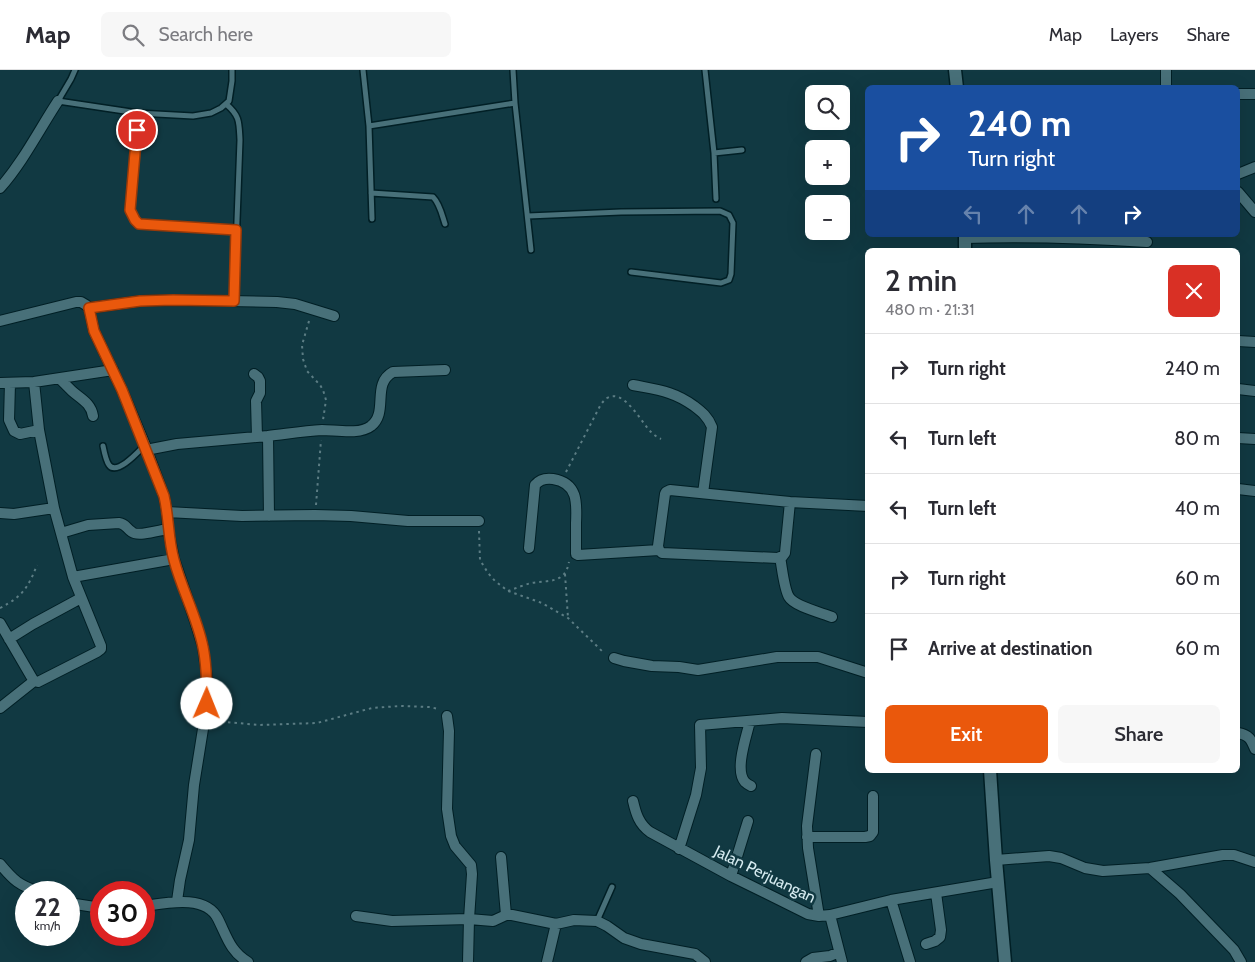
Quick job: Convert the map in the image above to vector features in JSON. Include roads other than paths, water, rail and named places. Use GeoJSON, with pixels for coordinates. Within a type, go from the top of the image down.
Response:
{"type":"FeatureCollection","features":[{"type":"Feature","properties":{"kind":"street"},"geometry":{"type":"LineString","coordinates":[[955,70],[956,85]]}},
{"type":"Feature","properties":{"kind":"street"},"geometry":{"type":"LineString","coordinates":[[1166,70],[1166,85]]}},
{"type":"Feature","properties":{"kind":"street"},"geometry":{"type":"LineString","coordinates":[[1240,94],[1255,94]]}},
{"type":"Feature","properties":{"kind":"street"},"geometry":{"type":"LineString","coordinates":[[0,188],[24,157],[58,100]]}},
{"type":"Feature","properties":{"kind":"street"},"geometry":{"type":"LineString","coordinates":[[1240,173],[1255,167]]}},
{"type":"Feature","properties":{"kind":"street"},"geometry":{"type":"LineString","coordinates":[[1240,194],[1255,212]]}},
{"type":"Feature","properties":{"kind":"street"},"geometry":{"type":"LineString","coordinates":[[965,241],[1038,237],[1098,238],[1147,242]]}},
{"type":"Feature","properties":{"kind":"street"},"geometry":{"type":"LineString","coordinates":[[89,308],[140,301],[277,302],[295,304],[334,316]]}},
{"type":"Feature","properties":{"kind":"street"},"geometry":{"type":"LineString","coordinates":[[0,321],[76,302],[86,304],[89,308],[94,331],[146,447],[164,496],[174,559],[203,647],[207,678],[205,721],[194,785],[189,840],[180,880],[178,902]]}},
{"type":"Feature","properties":{"kind":"street"},"geometry":{"type":"LineString","coordinates":[[1240,340],[1255,342]]}},
{"type":"Feature","properties":{"kind":"street"},"geometry":{"type":"LineString","coordinates":[[39,430],[20,434],[14,431],[10,420],[5,383],[60,379],[113,370]]}},
{"type":"Feature","properties":{"kind":"street"},"geometry":{"type":"LineString","coordinates":[[146,447],[322,430],[366,430],[372,426],[379,414],[382,382],[387,375],[393,372],[445,370]]}},
{"type":"Feature","properties":{"kind":"street"},"geometry":{"type":"LineString","coordinates":[[254,374],[260,381],[260,393],[256,401],[257,437]]}},
{"type":"Feature","properties":{"kind":"street"},"geometry":{"type":"LineString","coordinates":[[60,379],[87,402],[93,416]]}},
{"type":"Feature","properties":{"kind":"street"},"geometry":{"type":"LineString","coordinates":[[0,708],[34,681],[38,682],[97,652],[101,646],[73,577],[54,508],[39,430],[34,382]]}},
{"type":"Feature","properties":{"kind":"street"},"geometry":{"type":"LineString","coordinates":[[633,385],[671,392],[701,411],[708,418],[712,426],[703,493]]}},
{"type":"Feature","properties":{"kind":"street"},"geometry":{"type":"LineString","coordinates":[[1240,389],[1255,391]]}},
{"type":"Feature","properties":{"kind":"street"},"geometry":{"type":"LineString","coordinates":[[268,436],[269,516]]}},
{"type":"Feature","properties":{"kind":"street"},"geometry":{"type":"LineString","coordinates":[[1240,438],[1255,439]]}},
{"type":"Feature","properties":{"kind":"street"},"geometry":{"type":"LineString","coordinates":[[529,548],[535,485],[543,480],[561,480],[574,492],[577,502],[576,554],[578,555],[659,550],[662,553],[780,557],[785,553],[790,502]]}},
{"type":"Feature","properties":{"kind":"street"},"geometry":{"type":"LineString","coordinates":[[1240,489],[1255,492]]}},
{"type":"Feature","properties":{"kind":"street"},"geometry":{"type":"LineString","coordinates":[[659,550],[665,494],[670,490],[790,502],[865,506]]}},
{"type":"Feature","properties":{"kind":"street"},"geometry":{"type":"LineString","coordinates":[[0,513],[14,514],[54,508]]}},
{"type":"Feature","properties":{"kind":"street"},"geometry":{"type":"LineString","coordinates":[[167,512],[269,516],[351,516],[408,521],[479,521]]}},
{"type":"Feature","properties":{"kind":"street"},"geometry":{"type":"LineString","coordinates":[[61,533],[88,526],[119,523],[123,523],[135,534],[168,529]]}},
{"type":"Feature","properties":{"kind":"street"},"geometry":{"type":"LineString","coordinates":[[780,557],[789,598],[795,603],[832,617]]}},
{"type":"Feature","properties":{"kind":"street"},"geometry":{"type":"LineString","coordinates":[[73,577],[174,559]]}},
{"type":"Feature","properties":{"kind":"street"},"geometry":{"type":"LineString","coordinates":[[9,639],[32,624],[81,598]]}},
{"type":"Feature","properties":{"kind":"street"},"geometry":{"type":"LineString","coordinates":[[0,624],[34,681]]}},
{"type":"Feature","properties":{"kind":"street"},"geometry":{"type":"LineString","coordinates":[[614,658],[624,662],[652,666],[698,670],[777,657],[818,656],[865,672]]}},
{"type":"Feature","properties":{"kind":"street"},"geometry":{"type":"LineString","coordinates":[[447,716],[449,731],[447,809],[451,836],[455,846],[471,865],[472,874],[468,962]]}},
{"type":"Feature","properties":{"kind":"street"},"geometry":{"type":"LineString","coordinates":[[679,849],[696,795],[701,768],[700,725],[782,718],[865,722]]}},
{"type":"Feature","properties":{"kind":"street"},"geometry":{"type":"LineString","coordinates":[[750,721],[740,761],[744,781],[752,786]]}},
{"type":"Feature","properties":{"kind":"street"},"geometry":{"type":"LineString","coordinates":[[1240,733],[1245,734],[1252,740],[1255,749]]}},
{"type":"Feature","properties":{"kind":"street"},"geometry":{"type":"LineString","coordinates":[[806,962],[813,958],[841,957],[825,915],[808,848],[807,826],[816,754]]}},
{"type":"Feature","properties":{"kind":"street"},"geometry":{"type":"LineString","coordinates":[[990,773],[1005,962]]}},
{"type":"Feature","properties":{"kind":"street"},"geometry":{"type":"LineString","coordinates":[[807,837],[870,836],[873,832],[872,796]]}},
{"type":"Feature","properties":{"kind":"street","name":"Jalan Perjuangan"},"geometry":{"type":"LineString","coordinates":[[633,801],[638,818],[644,828],[650,832],[731,876],[808,914],[825,915],[891,900],[998,882]]}},
{"type":"Feature","properties":{"kind":"street"},"geometry":{"type":"LineString","coordinates":[[731,876],[748,821]]}},
{"type":"Feature","properties":{"kind":"street"},"geometry":{"type":"LineString","coordinates":[[996,860],[1049,856],[1061,858],[1085,868],[1103,871],[1150,868],[1223,855],[1234,855],[1255,862]]}},
{"type":"Feature","properties":{"kind":"street"},"geometry":{"type":"LineString","coordinates":[[501,857],[506,915]]}},
{"type":"Feature","properties":{"kind":"street"},"geometry":{"type":"LineString","coordinates":[[0,864],[16,881]]}},
{"type":"Feature","properties":{"kind":"street"},"geometry":{"type":"LineString","coordinates":[[1150,868],[1180,894],[1234,950],[1241,962]]}},
{"type":"Feature","properties":{"kind":"street"},"geometry":{"type":"LineString","coordinates":[[926,944],[940,937],[942,930],[936,893]]}},
{"type":"Feature","properties":{"kind":"street"},"geometry":{"type":"LineString","coordinates":[[891,900],[910,962]]}},
{"type":"Feature","properties":{"kind":"street"},"geometry":{"type":"LineString","coordinates":[[155,905],[178,902],[207,906],[218,918],[226,939],[233,949],[248,962]]}},
{"type":"Feature","properties":{"kind":"street"},"geometry":{"type":"LineString","coordinates":[[356,916],[392,921],[493,920],[512,914],[556,924],[574,920],[597,921],[624,938],[641,944],[695,954],[705,962]]}},
{"type":"Feature","properties":{"kind":"street"},"geometry":{"type":"LineString","coordinates":[[547,962],[556,924]]}},
{"type":"Feature","properties":{"kind":"lane"},"geometry":{"type":"LineString","coordinates":[[75,70],[58,100],[138,113],[194,116],[211,113],[222,108],[229,101],[232,70]]}},
{"type":"Feature","properties":{"kind":"lane"},"geometry":{"type":"LineString","coordinates":[[363,70],[369,126],[372,219]]}},
{"type":"Feature","properties":{"kind":"lane"},"geometry":{"type":"LineString","coordinates":[[513,70],[520,159],[531,250]]}},
{"type":"Feature","properties":{"kind":"lane"},"geometry":{"type":"LineString","coordinates":[[705,70],[714,153],[716,199]]}},
{"type":"Feature","properties":{"kind":"lane"},"geometry":{"type":"LineString","coordinates":[[369,126],[515,103]]}},
{"type":"Feature","properties":{"kind":"lane"},"geometry":{"type":"LineString","coordinates":[[226,104],[234,111],[239,121],[239,184],[234,301]]}},
{"type":"Feature","properties":{"kind":"lane"},"geometry":{"type":"LineString","coordinates":[[138,113],[130,210],[135,220],[139,224],[236,230]]}},
{"type":"Feature","properties":{"kind":"lane"},"geometry":{"type":"LineString","coordinates":[[714,153],[742,150]]}},
{"type":"Feature","properties":{"kind":"lane"},"geometry":{"type":"LineString","coordinates":[[371,193],[433,197],[438,204],[445,224]]}},
{"type":"Feature","properties":{"kind":"lane"},"geometry":{"type":"LineString","coordinates":[[528,216],[621,212],[720,211],[729,215],[733,223],[731,274],[729,280],[721,283],[630,272]]}},
{"type":"Feature","properties":{"kind":"lane"},"geometry":{"type":"LineString","coordinates":[[103,446],[109,465],[113,468],[125,464],[146,447]]}},
{"type":"Feature","properties":{"kind":"lane"},"geometry":{"type":"LineString","coordinates":[[597,921],[612,887]]}}]}
